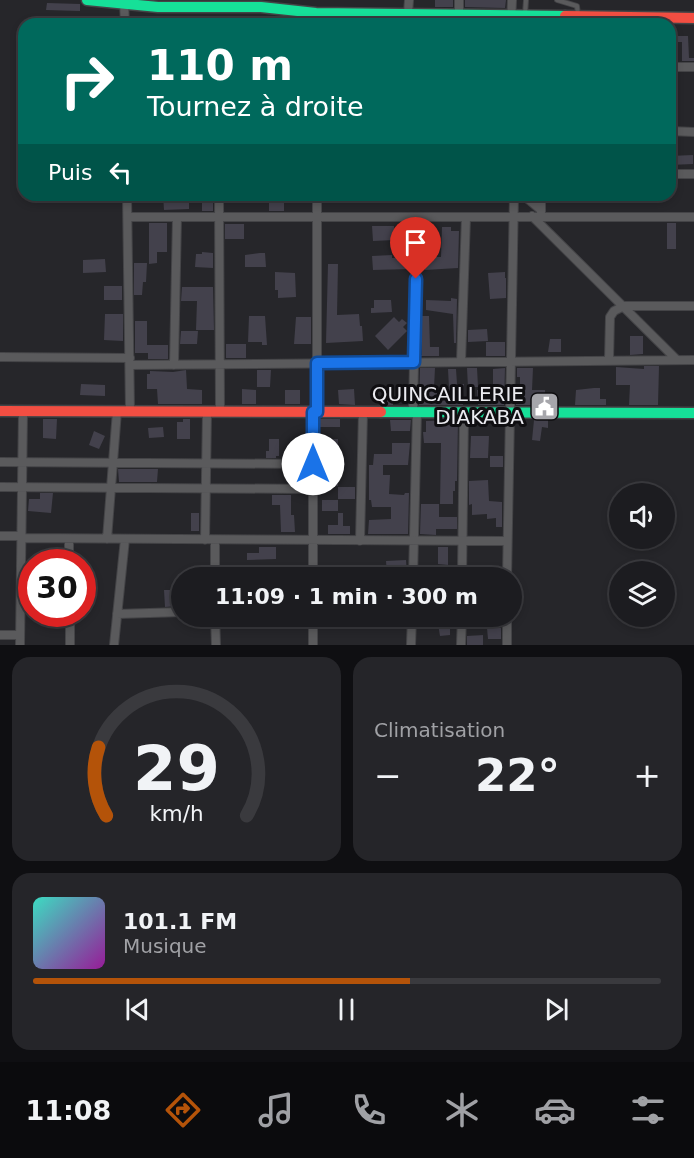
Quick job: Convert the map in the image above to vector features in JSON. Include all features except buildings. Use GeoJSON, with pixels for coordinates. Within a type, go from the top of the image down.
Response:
{"type":"FeatureCollection","features":[{"type":"Feature","properties":{"kind":"street"},"geometry":{"type":"LineString","coordinates":[[87,0],[158,6],[261,7],[316,18],[408,13],[490,18]]}},
{"type":"Feature","properties":{"kind":"street"},"geometry":{"type":"LineString","coordinates":[[408,13],[409,0]]}},
{"type":"Feature","properties":{"kind":"street"},"geometry":{"type":"LineString","coordinates":[[459,0],[459,15]]}},
{"type":"Feature","properties":{"kind":"street"},"geometry":{"type":"LineString","coordinates":[[511,18],[512,0]]}},
{"type":"Feature","properties":{"kind":"street"},"geometry":{"type":"LineString","coordinates":[[124,3],[125,18]]}},
{"type":"Feature","properties":{"kind":"street"},"geometry":{"type":"LineString","coordinates":[[517,18],[525,15],[592,18]]}},
{"type":"Feature","properties":{"kind":"street"},"geometry":{"type":"LineString","coordinates":[[676,18],[694,18]]}},
{"type":"Feature","properties":{"kind":"street"},"geometry":{"type":"LineString","coordinates":[[676,67],[694,67]]}},
{"type":"Feature","properties":{"kind":"street"},"geometry":{"type":"LineString","coordinates":[[676,131],[694,132]]}},
{"type":"Feature","properties":{"kind":"street"},"geometry":{"type":"LineString","coordinates":[[676,174],[694,174]]}},
{"type":"Feature","properties":{"kind":"street"},"geometry":{"type":"LineString","coordinates":[[127,201],[130,411]]}},
{"type":"Feature","properties":{"kind":"street"},"geometry":{"type":"LineString","coordinates":[[219,201],[220,412]]}},
{"type":"Feature","properties":{"kind":"street"},"geometry":{"type":"LineString","coordinates":[[313,567],[317,201]]}},
{"type":"Feature","properties":{"kind":"street"},"geometry":{"type":"LineString","coordinates":[[507,567],[514,201]]}},
{"type":"Feature","properties":{"kind":"street"},"geometry":{"type":"LineString","coordinates":[[528,201],[677,360]]}},
{"type":"Feature","properties":{"kind":"street"},"geometry":{"type":"LineString","coordinates":[[538,214],[540,201]]}},
{"type":"Feature","properties":{"kind":"street"},"geometry":{"type":"LineString","coordinates":[[128,217],[514,217],[538,214],[694,217]]}},
{"type":"Feature","properties":{"kind":"street"},"geometry":{"type":"LineString","coordinates":[[174,364],[177,217]]}},
{"type":"Feature","properties":{"kind":"street"},"geometry":{"type":"LineString","coordinates":[[413,567],[417,217]]}},
{"type":"Feature","properties":{"kind":"street"},"geometry":{"type":"LineString","coordinates":[[461,362],[466,217]]}},
{"type":"Feature","properties":{"kind":"street"},"geometry":{"type":"LineString","coordinates":[[609,360],[610,317],[614,311],[624,306],[694,306]]}},
{"type":"Feature","properties":{"kind":"street"},"geometry":{"type":"LineString","coordinates":[[0,357],[174,364],[694,360]]}},
{"type":"Feature","properties":{"kind":"street"},"geometry":{"type":"LineString","coordinates":[[0,411],[694,413]]}},
{"type":"Feature","properties":{"kind":"street"},"geometry":{"type":"LineString","coordinates":[[20,645],[23,411]]}},
{"type":"Feature","properties":{"kind":"street"},"geometry":{"type":"LineString","coordinates":[[107,539],[117,411]]}},
{"type":"Feature","properties":{"kind":"street"},"geometry":{"type":"LineString","coordinates":[[206,540],[207,412]]}},
{"type":"Feature","properties":{"kind":"street"},"geometry":{"type":"LineString","coordinates":[[360,541],[363,412]]}},
{"type":"Feature","properties":{"kind":"street"},"geometry":{"type":"LineString","coordinates":[[462,567],[464,412]]}},
{"type":"Feature","properties":{"kind":"street"},"geometry":{"type":"LineString","coordinates":[[0,462],[313,464]]}},
{"type":"Feature","properties":{"kind":"street"},"geometry":{"type":"LineString","coordinates":[[0,487],[313,489]]}},
{"type":"Feature","properties":{"kind":"street"},"geometry":{"type":"LineString","coordinates":[[0,536],[69,539],[506,542]]}},
{"type":"Feature","properties":{"kind":"street"},"geometry":{"type":"LineString","coordinates":[[69,539],[69,549]]}},
{"type":"Feature","properties":{"kind":"street"},"geometry":{"type":"LineString","coordinates":[[114,645],[124,539]]}},
{"type":"Feature","properties":{"kind":"street"},"geometry":{"type":"LineString","coordinates":[[215,540],[215,567]]}},
{"type":"Feature","properties":{"kind":"street"},"geometry":{"type":"LineString","coordinates":[[117,614],[171,612]]}},
{"type":"Feature","properties":{"kind":"street"},"geometry":{"type":"LineString","coordinates":[[70,627],[70,645]]}},
{"type":"Feature","properties":{"kind":"street"},"geometry":{"type":"LineString","coordinates":[[216,627],[216,645]]}},
{"type":"Feature","properties":{"kind":"street"},"geometry":{"type":"LineString","coordinates":[[313,627],[313,645]]}},
{"type":"Feature","properties":{"kind":"street"},"geometry":{"type":"LineString","coordinates":[[411,645],[412,627]]}},
{"type":"Feature","properties":{"kind":"street"},"geometry":{"type":"LineString","coordinates":[[461,645],[462,627]]}},
{"type":"Feature","properties":{"kind":"street"},"geometry":{"type":"LineString","coordinates":[[507,627],[507,645]]}},
{"type":"Feature","properties":{"kind":"street"},"geometry":{"type":"LineString","coordinates":[[0,635],[16,635]]}},
{"type":"Feature","properties":{"kind":"lane"},"geometry":{"type":"LineString","coordinates":[[525,15],[526,0]]}},
{"type":"Feature","properties":{"kind":"lane"},"geometry":{"type":"LineString","coordinates":[[557,0],[577,6],[578,16]]}},
{"type":"Feature","properties":{"kind":"traffic: fast"},"geometry":{"type":"LineString","coordinates":[[87,0],[158,7],[261,7],[316,13],[565,16]]}},
{"type":"Feature","properties":{"kind":"traffic: fast"},"geometry":{"type":"LineString","coordinates":[[381,412],[694,413]]}},
{"type":"Feature","properties":{"kind":"traffic: jam"},"geometry":{"type":"LineString","coordinates":[[565,16],[694,18]]}},
{"type":"Feature","properties":{"kind":"traffic: jam"},"geometry":{"type":"LineString","coordinates":[[0,411],[381,412]]}},
{"type":"Feature","properties":{"kind":"place","name":"QUINCAILLERIE DIAKABA"},"geometry":{"type":"Point","coordinates":[545,406]}},
{"type":"Feature","properties":{"kind":"route"},"geometry":{"type":"LineString","coordinates":[[313,464],[313,412],[317,412],[317,363],[414,362],[416,279]]}}]}
